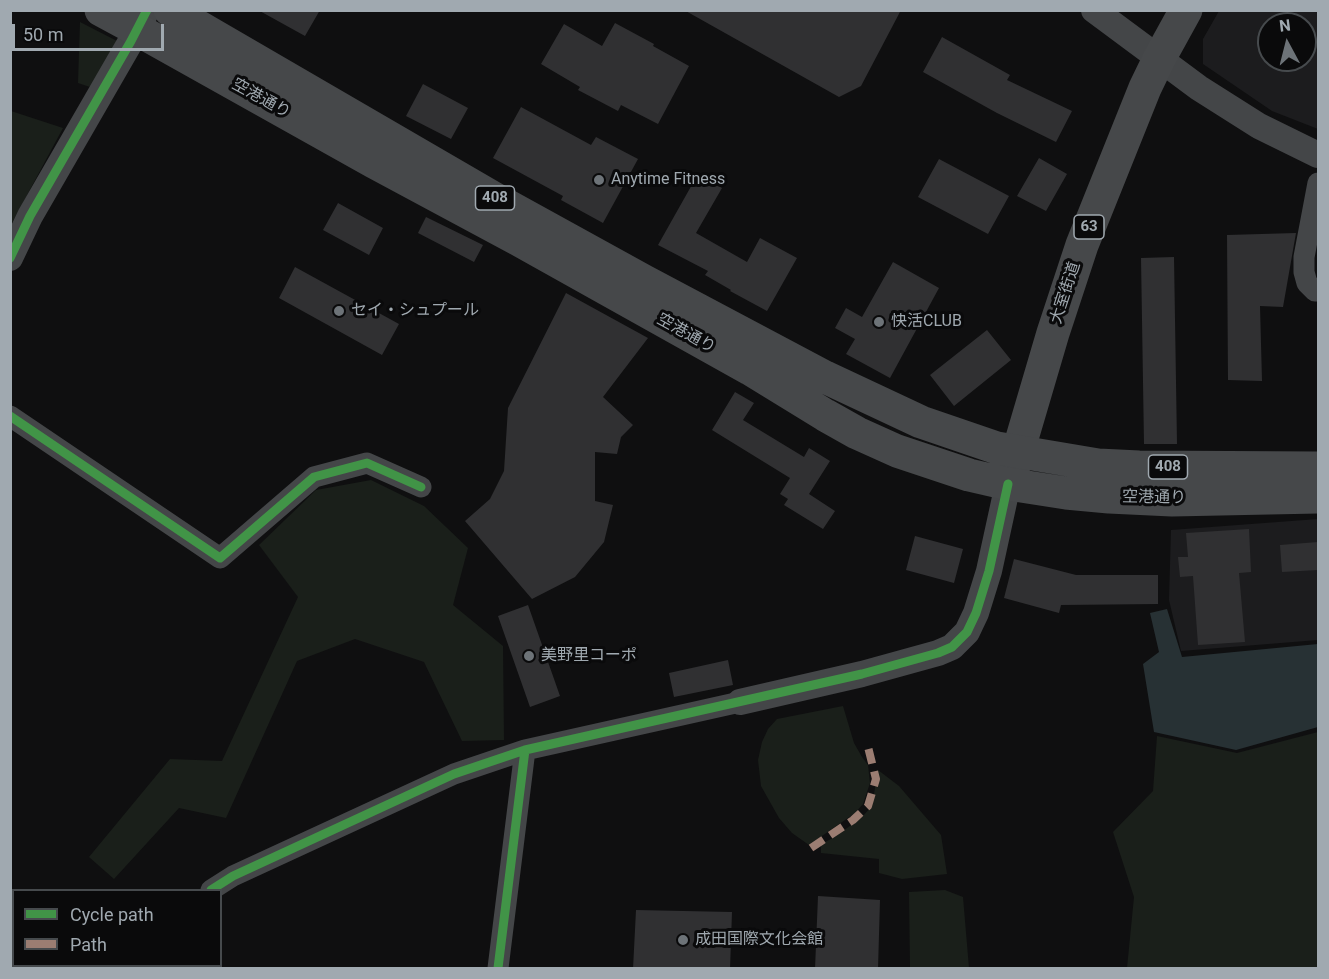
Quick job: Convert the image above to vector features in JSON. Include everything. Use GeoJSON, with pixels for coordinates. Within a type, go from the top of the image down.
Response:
{"type":"FeatureCollection","features":[{"type":"Feature","properties":{"kind":"main road","name":"空港通り"},"geometry":{"type":"LineString","coordinates":[[100,10],[142,20],[374,162],[750,369],[857,433],[897,451],[969,475],[1066,494],[1172,500],[1318,497]]}},
{"type":"Feature","properties":{"kind":"main road","name":"空港通り"},"geometry":{"type":"LineString","coordinates":[[170,10],[497,200],[644,281],[825,377],[921,422],[998,448],[1098,465],[1318,468]]}},
{"type":"Feature","properties":{"kind":"main road","name":"大室街道"},"geometry":{"type":"LineString","coordinates":[[1008,484],[1082,245],[1145,88],[1186,10]]}},
{"type":"Feature","properties":{"kind":"street"},"geometry":{"type":"LineString","coordinates":[[1094,10],[1199,88],[1259,126],[1318,155]]}},
{"type":"Feature","properties":{"kind":"street"},"geometry":{"type":"LineString","coordinates":[[10,258],[30,216],[142,20]]}},
{"type":"Feature","properties":{"kind":"street"},"geometry":{"type":"LineString","coordinates":[[1318,183],[1304,257],[1304,272],[1307,284],[1318,291]]}},
{"type":"Feature","properties":{"kind":"street"},"geometry":{"type":"LineString","coordinates":[[10,416],[220,558],[314,477],[367,463],[421,487]]}},
{"type":"Feature","properties":{"kind":"street"},"geometry":{"type":"LineString","coordinates":[[214,889],[233,876],[454,774],[525,750],[862,674],[952,647],[967,632],[976,613],[989,571],[1008,484]]}},
{"type":"Feature","properties":{"kind":"street"},"geometry":{"type":"LineString","coordinates":[[498,969],[525,750]]}},
{"type":"Feature","properties":{"kind":"shaded area"},"geometry":{"type":"Polygon","coordinates":[[[1219,11],[1318,11],[1318,129],[1272,111],[1203,64],[1203,39],[1219,11]]]}},
{"type":"Feature","properties":{"kind":"shaded area"},"geometry":{"type":"Polygon","coordinates":[[[80,22],[119,42],[93,88],[78,83],[80,22]]]}},
{"type":"Feature","properties":{"kind":"shaded area"},"geometry":{"type":"Polygon","coordinates":[[[10,111],[63,128],[11,225],[10,111]]]}},
{"type":"Feature","properties":{"kind":"shaded area"},"geometry":{"type":"Polygon","coordinates":[[[371,480],[424,506],[468,548],[453,605],[503,646],[504,740],[462,741],[424,662],[355,639],[297,661],[226,818],[179,808],[114,879],[89,857],[170,759],[222,761],[298,597],[259,545],[316,490],[371,480]]]}},
{"type":"Feature","properties":{"kind":"shaded area"},"geometry":{"type":"Polygon","coordinates":[[[1318,519],[1318,640],[1181,651],[1169,600],[1171,530],[1318,519]]]}},
{"type":"Feature","properties":{"kind":"shaded area"},"geometry":{"type":"Polygon","coordinates":[[[1167,609],[1182,657],[1318,644],[1318,727],[1236,750],[1154,732],[1143,664],[1159,652],[1150,613],[1167,609]]]}},
{"type":"Feature","properties":{"kind":"shaded area"},"geometry":{"type":"Polygon","coordinates":[[[843,706],[854,743],[868,765],[870,783],[863,804],[855,813],[809,845],[792,833],[779,818],[761,786],[758,760],[762,742],[768,729],[777,719],[843,706]]]}},
{"type":"Feature","properties":{"kind":"shaded area"},"geometry":{"type":"Polygon","coordinates":[[[1318,732],[1318,968],[1127,968],[1134,897],[1113,832],[1153,791],[1157,736],[1237,753],[1318,732]]]}},
{"type":"Feature","properties":{"kind":"shaded area"},"geometry":{"type":"Polygon","coordinates":[[[878,770],[899,786],[941,835],[947,874],[902,879],[879,873],[879,859],[821,853],[821,844],[861,818],[872,806],[878,770]]]}},
{"type":"Feature","properties":{"kind":"shaded area"},"geometry":{"type":"Polygon","coordinates":[[[945,890],[963,897],[969,968],[910,968],[909,892],[945,890]]]}},
{"type":"Feature","properties":{"kind":"building"},"geometry":{"type":"Polygon","coordinates":[[[258,10],[320,10],[305,36],[258,10]]]}},
{"type":"Feature","properties":{"kind":"building"},"geometry":{"type":"Polygon","coordinates":[[[684,10],[901,10],[861,86],[839,97],[684,10]]]}},
{"type":"Feature","properties":{"kind":"building"},"geometry":{"type":"Polygon","coordinates":[[[615,23],[689,66],[658,124],[621,105],[618,111],[578,90],[580,87],[541,64],[564,24],[602,46],[615,23]]]}},
{"type":"Feature","properties":{"kind":"building"},"geometry":{"type":"Polygon","coordinates":[[[942,37],[1010,75],[1007,80],[1072,111],[1056,142],[997,113],[923,72],[942,37]]]}},
{"type":"Feature","properties":{"kind":"building"},"geometry":{"type":"Polygon","coordinates":[[[423,84],[468,108],[451,139],[406,116],[423,84]]]}},
{"type":"Feature","properties":{"kind":"building"},"geometry":{"type":"Polygon","coordinates":[[[521,107],[591,145],[596,137],[638,159],[603,223],[561,200],[563,196],[493,158],[521,107]]]}},
{"type":"Feature","properties":{"kind":"building"},"geometry":{"type":"Polygon","coordinates":[[[1039,158],[1067,174],[1046,211],[1017,196],[1039,158]]]}},
{"type":"Feature","properties":{"kind":"building"},"geometry":{"type":"Polygon","coordinates":[[[939,159],[1009,196],[988,234],[918,197],[939,159]]]}},
{"type":"Feature","properties":{"kind":"building"},"geometry":{"type":"Polygon","coordinates":[[[698,174],[722,188],[696,233],[747,262],[760,238],[797,258],[767,311],[705,275],[708,271],[658,245],[698,174]]]}},
{"type":"Feature","properties":{"kind":"building"},"geometry":{"type":"Polygon","coordinates":[[[338,203],[383,228],[369,255],[323,230],[338,203]]]}},
{"type":"Feature","properties":{"kind":"building"},"geometry":{"type":"Polygon","coordinates":[[[426,217],[483,245],[474,262],[418,233],[426,217]]]}},
{"type":"Feature","properties":{"kind":"building"},"geometry":{"type":"Polygon","coordinates":[[[1296,233],[1283,307],[1260,306],[1262,381],[1228,380],[1227,235],[1296,233]]]}},
{"type":"Feature","properties":{"kind":"building"},"geometry":{"type":"Polygon","coordinates":[[[1174,257],[1177,444],[1144,444],[1141,258],[1174,257]]]}},
{"type":"Feature","properties":{"kind":"building","name":"快活CLUB"},"geometry":{"type":"Polygon","coordinates":[[[893,262],[939,288],[890,378],[846,354],[855,339],[835,328],[846,308],[862,317],[893,262]]]}},
{"type":"Feature","properties":{"kind":"building","name":"セイ・シュプール"},"geometry":{"type":"Polygon","coordinates":[[[295,267],[399,324],[382,355],[279,298],[295,267]]]}},
{"type":"Feature","properties":{"kind":"building"},"geometry":{"type":"Polygon","coordinates":[[[566,293],[648,338],[603,397],[633,425],[621,437],[617,454],[595,452],[595,501],[613,505],[604,542],[575,577],[532,599],[465,521],[490,499],[504,471],[508,408],[566,293]]]}},
{"type":"Feature","properties":{"kind":"building"},"geometry":{"type":"Polygon","coordinates":[[[987,330],[1011,360],[954,406],[930,375],[987,330]]]}},
{"type":"Feature","properties":{"kind":"building"},"geometry":{"type":"Polygon","coordinates":[[[735,392],[754,403],[743,420],[804,457],[809,448],[830,461],[809,494],[835,511],[823,529],[784,505],[788,499],[780,494],[790,478],[712,430],[735,392]]]}},
{"type":"Feature","properties":{"kind":"building"},"geometry":{"type":"Polygon","coordinates":[[[1249,529],[1251,572],[1239,573],[1245,642],[1198,645],[1193,576],[1180,577],[1178,557],[1188,557],[1186,533],[1249,529]]]}},
{"type":"Feature","properties":{"kind":"building"},"geometry":{"type":"Polygon","coordinates":[[[915,536],[963,549],[954,583],[906,570],[915,536]]]}},
{"type":"Feature","properties":{"kind":"building"},"geometry":{"type":"Polygon","coordinates":[[[1318,542],[1318,570],[1282,572],[1280,545],[1318,542]]]}},
{"type":"Feature","properties":{"kind":"building"},"geometry":{"type":"Polygon","coordinates":[[[1014,559],[1076,575],[1158,575],[1158,604],[1061,605],[1059,613],[1004,598],[1014,559]]]}},
{"type":"Feature","properties":{"kind":"building","name":"美野里コーポ"},"geometry":{"type":"Polygon","coordinates":[[[528,605],[560,696],[530,707],[498,616],[528,605]]]}},
{"type":"Feature","properties":{"kind":"building"},"geometry":{"type":"Polygon","coordinates":[[[728,660],[733,685],[674,697],[669,673],[728,660]]]}},
{"type":"Feature","properties":{"kind":"building","name":"成田国際文化会館"},"geometry":{"type":"Polygon","coordinates":[[[818,896],[880,900],[878,969],[815,969],[818,896]]]}},
{"type":"Feature","properties":{"kind":"building","name":"成田国際文化会館"},"geometry":{"type":"Polygon","coordinates":[[[636,910],[732,912],[730,969],[633,969],[636,910]]]}},
{"type":"Feature","properties":{"kind":"marked path"},"geometry":{"type":"LineString","coordinates":[[811,848],[853,820],[868,806],[876,779],[868,747]]}},
{"type":"Feature","properties":{"kind":"cycle path"},"geometry":{"type":"LineString","coordinates":[[10,258],[30,216],[147,10]]}},
{"type":"Feature","properties":{"kind":"cycle path"},"geometry":{"type":"LineString","coordinates":[[10,416],[220,558],[314,477],[367,463],[421,487]]}},
{"type":"Feature","properties":{"kind":"cycle path"},"geometry":{"type":"LineString","coordinates":[[498,968],[525,750],[862,674],[952,647],[967,632],[976,613],[989,571],[1008,484]]}},
{"type":"Feature","properties":{"kind":"cycle path"},"geometry":{"type":"LineString","coordinates":[[213,889],[233,876],[454,774],[525,750]]}},
{"type":"Feature","properties":{"kind":"place","name":"Anytime Fitness"},"geometry":{"type":"Point","coordinates":[599,180]}},
{"type":"Feature","properties":{"kind":"place","name":"セイ・シュプール"},"geometry":{"type":"Point","coordinates":[339,311]}},
{"type":"Feature","properties":{"kind":"place","name":"快活CLUB"},"geometry":{"type":"Point","coordinates":[879,322]}},
{"type":"Feature","properties":{"kind":"place","name":"美野里コーポ"},"geometry":{"type":"Point","coordinates":[529,656]}},
{"type":"Feature","properties":{"kind":"place","name":"成田国際文化会館"},"geometry":{"type":"Point","coordinates":[683,940]}}]}
